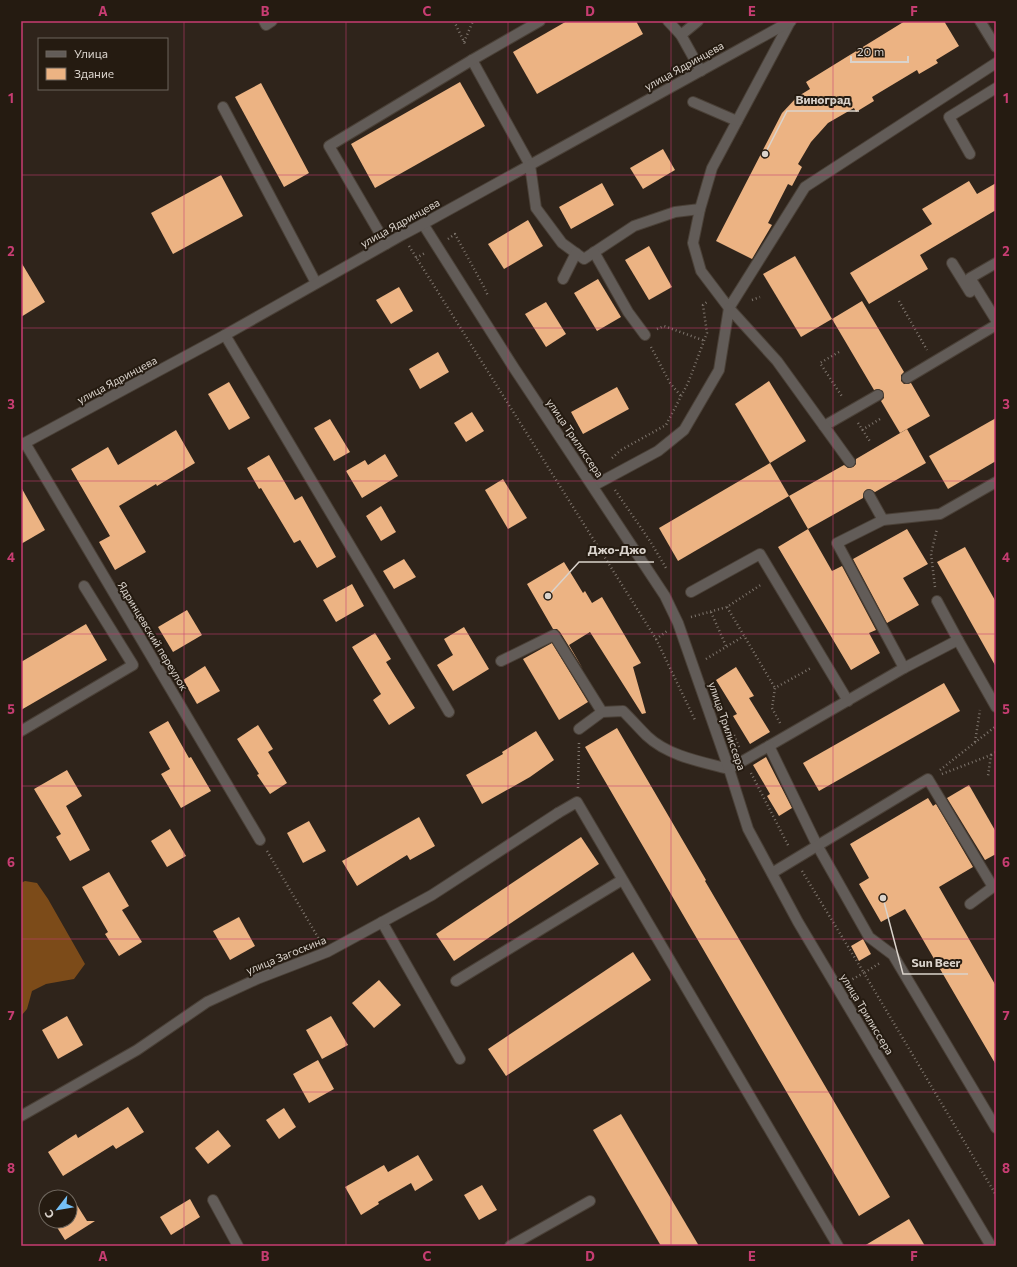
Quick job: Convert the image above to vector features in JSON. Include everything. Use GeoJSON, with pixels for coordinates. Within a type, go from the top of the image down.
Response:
{"type":"FeatureCollection","features":[{"type":"Feature","properties":{"kind":"street"},"geometry":{"type":"LineString","coordinates":[[264,21],[266,25],[272,21]]}},
{"type":"Feature","properties":{"kind":"street"},"geometry":{"type":"LineString","coordinates":[[386,244],[329,146],[540,21]]}},
{"type":"Feature","properties":{"kind":"street"},"geometry":{"type":"LineString","coordinates":[[668,21],[681,35],[701,71]]}},
{"type":"Feature","properties":{"kind":"street"},"geometry":{"type":"LineString","coordinates":[[681,35],[698,21]]}},
{"type":"Feature","properties":{"kind":"street"},"geometry":{"type":"LineString","coordinates":[[791,21],[712,168],[700,209],[693,243],[701,271],[729,308],[777,361],[850,462]]}},
{"type":"Feature","properties":{"kind":"street","name":"улица Ядринцева"},"geometry":{"type":"LineString","coordinates":[[23,444],[225,335],[316,282],[791,21]]}},
{"type":"Feature","properties":{"kind":"street"},"geometry":{"type":"LineString","coordinates":[[980,21],[996,47]]}},
{"type":"Feature","properties":{"kind":"street"},"geometry":{"type":"LineString","coordinates":[[472,60],[530,165],[536,208],[562,243],[576,254],[584,259],[634,226],[675,212],[700,209]]}},
{"type":"Feature","properties":{"kind":"street"},"geometry":{"type":"LineString","coordinates":[[593,486],[658,451],[684,430],[718,370],[729,308],[805,187],[996,63]]}},
{"type":"Feature","properties":{"kind":"street"},"geometry":{"type":"LineString","coordinates":[[970,154],[949,117],[996,88]]}},
{"type":"Feature","properties":{"kind":"street"},"geometry":{"type":"LineString","coordinates":[[693,102],[737,121]]}},
{"type":"Feature","properties":{"kind":"street"},"geometry":{"type":"LineString","coordinates":[[223,107],[316,282]]}},
{"type":"Feature","properties":{"kind":"street","name":"улица Трилиссера"},"geometry":{"type":"LineString","coordinates":[[423,224],[514,368],[665,596],[678,623],[729,769],[748,829],[798,922],[991,1246]]}},
{"type":"Feature","properties":{"kind":"street"},"geometry":{"type":"LineString","coordinates":[[594,252],[628,312],[645,335]]}},
{"type":"Feature","properties":{"kind":"street"},"geometry":{"type":"LineString","coordinates":[[562,279],[576,254]]}},
{"type":"Feature","properties":{"kind":"street"},"geometry":{"type":"LineString","coordinates":[[952,263],[995,324]]}},
{"type":"Feature","properties":{"kind":"street"},"geometry":{"type":"LineString","coordinates":[[995,324],[970,278],[996,263]]}},
{"type":"Feature","properties":{"kind":"street"},"geometry":{"type":"LineString","coordinates":[[908,378],[933,364],[995,324]]}},
{"type":"Feature","properties":{"kind":"street"},"geometry":{"type":"LineString","coordinates":[[225,335],[449,712]]}},
{"type":"Feature","properties":{"kind":"street"},"geometry":{"type":"LineString","coordinates":[[824,426],[878,395]]}},
{"type":"Feature","properties":{"kind":"street","name":"Ядринцевский переулок"},"geometry":{"type":"LineString","coordinates":[[23,444],[260,840]]}},
{"type":"Feature","properties":{"kind":"street"},"geometry":{"type":"LineString","coordinates":[[904,668],[837,543],[883,520],[940,514],[996,482]]}},
{"type":"Feature","properties":{"kind":"street"},"geometry":{"type":"LineString","coordinates":[[869,495],[883,520]]}},
{"type":"Feature","properties":{"kind":"street"},"geometry":{"type":"LineString","coordinates":[[691,592],[760,554],[848,701]]}},
{"type":"Feature","properties":{"kind":"street"},"geometry":{"type":"LineString","coordinates":[[21,731],[133,665],[84,586]]}},
{"type":"Feature","properties":{"kind":"street"},"geometry":{"type":"LineString","coordinates":[[937,602],[996,707]]}},
{"type":"Feature","properties":{"kind":"street"},"geometry":{"type":"LineString","coordinates":[[501,661],[554,634],[602,712]]}},
{"type":"Feature","properties":{"kind":"street"},"geometry":{"type":"LineString","coordinates":[[579,729],[602,712],[623,711],[648,737],[669,751],[704,763],[729,769],[904,668],[958,640]]}},
{"type":"Feature","properties":{"kind":"street"},"geometry":{"type":"LineString","coordinates":[[769,746],[817,845],[869,937],[893,955],[996,1128]]}},
{"type":"Feature","properties":{"kind":"street"},"geometry":{"type":"LineString","coordinates":[[772,873],[928,779],[993,887],[970,904]]}},
{"type":"Feature","properties":{"kind":"street"},"geometry":{"type":"LineString","coordinates":[[577,802],[838,1246]]}},
{"type":"Feature","properties":{"kind":"street","name":"улица Загоскина"},"geometry":{"type":"LineString","coordinates":[[21,1116],[137,1050],[207,1002],[257,979],[327,952],[432,895],[577,802]]}},
{"type":"Feature","properties":{"kind":"street"},"geometry":{"type":"LineString","coordinates":[[456,981],[622,880]]}},
{"type":"Feature","properties":{"kind":"street"},"geometry":{"type":"LineString","coordinates":[[382,922],[460,1059]]}},
{"type":"Feature","properties":{"kind":"street"},"geometry":{"type":"LineString","coordinates":[[213,1200],[238,1246]]}},
{"type":"Feature","properties":{"kind":"street"},"geometry":{"type":"LineString","coordinates":[[510,1246],[590,1201]]}},
{"type":"Feature","properties":{"kind":"path"},"geometry":{"type":"LineString","coordinates":[[454,21],[472,60]]}},
{"type":"Feature","properties":{"kind":"path"},"geometry":{"type":"LineString","coordinates":[[464,43],[473,21]]}},
{"type":"Feature","properties":{"kind":"path"},"geometry":{"type":"LineString","coordinates":[[610,459],[621,450],[666,425],[688,383],[707,333],[703,305],[718,294]]}},
{"type":"Feature","properties":{"kind":"path"},"geometry":{"type":"LineString","coordinates":[[899,301],[933,364]]}},
{"type":"Feature","properties":{"kind":"path"},"geometry":{"type":"LineString","coordinates":[[681,396],[670,383],[645,335],[664,326],[722,348]]}},
{"type":"Feature","properties":{"kind":"path"},"geometry":{"type":"LineString","coordinates":[[839,352],[820,363],[871,443]]}},
{"type":"Feature","properties":{"kind":"path"},"geometry":{"type":"LineString","coordinates":[[862,430],[880,419]]}},
{"type":"Feature","properties":{"kind":"path"},"geometry":{"type":"LineString","coordinates":[[937,602],[931,554],[940,514]]}},
{"type":"Feature","properties":{"kind":"path"},"geometry":{"type":"LineString","coordinates":[[691,617],[727,607],[773,576]]}},
{"type":"Feature","properties":{"kind":"path"},"geometry":{"type":"LineString","coordinates":[[727,607],[774,688],[772,708],[787,736]]}},
{"type":"Feature","properties":{"kind":"path"},"geometry":{"type":"LineString","coordinates":[[711,612],[726,646]]}},
{"type":"Feature","properties":{"kind":"path"},"geometry":{"type":"LineString","coordinates":[[705,659],[744,636]]}},
{"type":"Feature","properties":{"kind":"path"},"geometry":{"type":"LineString","coordinates":[[656,639],[696,721]]}},
{"type":"Feature","properties":{"kind":"path"},"geometry":{"type":"LineString","coordinates":[[703,652],[708,666]]}},
{"type":"Feature","properties":{"kind":"path"},"geometry":{"type":"LineString","coordinates":[[774,688],[824,660]]}},
{"type":"Feature","properties":{"kind":"path"},"geometry":{"type":"LineString","coordinates":[[975,743],[984,686]]}},
{"type":"Feature","properties":{"kind":"path"},"geometry":{"type":"LineString","coordinates":[[928,779],[996,726]]}},
{"type":"Feature","properties":{"kind":"path"},"geometry":{"type":"LineString","coordinates":[[577,802],[579,729]]}},
{"type":"Feature","properties":{"kind":"path"},"geometry":{"type":"LineString","coordinates":[[733,731],[745,760],[805,877],[996,1195]]}},
{"type":"Feature","properties":{"kind":"path"},"geometry":{"type":"LineString","coordinates":[[928,779],[996,752]]}},
{"type":"Feature","properties":{"kind":"path"},"geometry":{"type":"LineString","coordinates":[[988,776],[991,755]]}},
{"type":"Feature","properties":{"kind":"path"},"geometry":{"type":"LineString","coordinates":[[260,840],[327,952]]}},
{"type":"Feature","properties":{"kind":"path"},"geometry":{"type":"LineString","coordinates":[[837,988],[864,973]]}},
{"type":"Feature","properties":{"kind":"shaded area"},"geometry":{"type":"Polygon","coordinates":[[[25,881],[37,883],[48,899],[85,964],[74,979],[46,984],[32,991],[27,1009],[21,1016],[21,883],[25,881]]]}},
{"type":"Feature","properties":{"kind":"building"},"geometry":{"type":"Polygon","coordinates":[[[567,21],[636,21],[643,34],[537,94],[513,52],[567,21]]]}},
{"type":"Feature","properties":{"kind":"building"},"geometry":{"type":"Polygon","coordinates":[[[905,21],[944,21],[959,46],[936,60],[938,63],[919,74],[917,70],[872,97],[874,101],[856,112],[854,108],[828,123],[811,142],[798,164],[802,167],[792,186],[788,184],[768,223],[772,225],[752,259],[716,241],[782,113],[797,97],[810,89],[806,82],[905,21]]]}},
{"type":"Feature","properties":{"kind":"building"},"geometry":{"type":"Polygon","coordinates":[[[460,82],[485,126],[375,188],[351,144],[460,82]]]}},
{"type":"Feature","properties":{"kind":"building"},"geometry":{"type":"Polygon","coordinates":[[[261,83],[309,173],[284,187],[235,97],[261,83]]]}},
{"type":"Feature","properties":{"kind":"building"},"geometry":{"type":"Polygon","coordinates":[[[663,149],[675,170],[643,189],[630,168],[663,149]]]}},
{"type":"Feature","properties":{"kind":"building"},"geometry":{"type":"Polygon","coordinates":[[[221,175],[243,216],[173,254],[151,213],[221,175]]]}},
{"type":"Feature","properties":{"kind":"building"},"geometry":{"type":"Polygon","coordinates":[[[969,181],[977,194],[996,183],[996,210],[920,255],[928,269],[869,304],[850,273],[932,224],[922,209],[969,181]]]}},
{"type":"Feature","properties":{"kind":"building"},"geometry":{"type":"Polygon","coordinates":[[[602,183],[614,205],[571,229],[559,207],[602,183]]]}},
{"type":"Feature","properties":{"kind":"building"},"geometry":{"type":"Polygon","coordinates":[[[528,220],[543,246],[504,269],[488,244],[528,220]]]}},
{"type":"Feature","properties":{"kind":"building"},"geometry":{"type":"Polygon","coordinates":[[[649,246],[672,287],[649,300],[625,260],[649,246]]]}},
{"type":"Feature","properties":{"kind":"building"},"geometry":{"type":"Polygon","coordinates":[[[795,256],[832,319],[801,337],[763,274],[795,256]]]}},
{"type":"Feature","properties":{"kind":"building"},"geometry":{"type":"Polygon","coordinates":[[[21,262],[45,302],[21,317],[21,262]]]}},
{"type":"Feature","properties":{"kind":"building"},"geometry":{"type":"Polygon","coordinates":[[[598,279],[621,317],[597,331],[574,293],[598,279]]]}},
{"type":"Feature","properties":{"kind":"building"},"geometry":{"type":"Polygon","coordinates":[[[399,287],[413,311],[391,324],[376,300],[399,287]]]}},
{"type":"Feature","properties":{"kind":"building"},"geometry":{"type":"Polygon","coordinates":[[[862,301],[904,372],[901,375],[901,381],[904,384],[911,383],[930,416],[900,433],[881,401],[884,398],[883,391],[878,389],[874,390],[832,319],[862,301]]]}},
{"type":"Feature","properties":{"kind":"building"},"geometry":{"type":"Polygon","coordinates":[[[546,302],[566,334],[546,347],[525,314],[546,302]]]}},
{"type":"Feature","properties":{"kind":"building"},"geometry":{"type":"Polygon","coordinates":[[[438,352],[449,372],[420,389],[409,369],[438,352]]]}},
{"type":"Feature","properties":{"kind":"building"},"geometry":{"type":"Polygon","coordinates":[[[769,381],[806,441],[770,463],[735,404],[769,381]]]}},
{"type":"Feature","properties":{"kind":"building"},"geometry":{"type":"Polygon","coordinates":[[[229,382],[250,418],[229,430],[208,394],[229,382]]]}},
{"type":"Feature","properties":{"kind":"building"},"geometry":{"type":"Polygon","coordinates":[[[617,387],[629,409],[583,434],[571,412],[617,387]]]}},
{"type":"Feature","properties":{"kind":"building"},"geometry":{"type":"Polygon","coordinates":[[[472,412],[484,431],[466,442],[454,423],[472,412]]]}},
{"type":"Feature","properties":{"kind":"building"},"geometry":{"type":"Polygon","coordinates":[[[996,418],[996,461],[948,489],[929,456],[996,418]]]}},
{"type":"Feature","properties":{"kind":"building"},"geometry":{"type":"Polygon","coordinates":[[[330,419],[350,452],[334,461],[314,428],[330,419]]]}},
{"type":"Feature","properties":{"kind":"building"},"geometry":{"type":"Polygon","coordinates":[[[907,429],[926,463],[875,492],[869,489],[866,490],[863,498],[808,529],[789,496],[844,465],[848,468],[853,467],[856,464],[856,459],[907,429]]]}},
{"type":"Feature","properties":{"kind":"building"},"geometry":{"type":"Polygon","coordinates":[[[176,430],[195,463],[157,486],[156,484],[119,506],[146,552],[115,570],[99,542],[110,536],[71,469],[108,447],[118,465],[176,430]]]}},
{"type":"Feature","properties":{"kind":"building"},"geometry":{"type":"Polygon","coordinates":[[[385,454],[398,476],[362,498],[346,471],[365,460],[368,465],[385,454]]]}},
{"type":"Feature","properties":{"kind":"building"},"geometry":{"type":"Polygon","coordinates":[[[269,455],[295,500],[302,496],[336,557],[317,568],[300,540],[294,543],[261,488],[259,489],[247,468],[269,455]]]}},
{"type":"Feature","properties":{"kind":"building"},"geometry":{"type":"Polygon","coordinates":[[[770,463],[789,496],[678,561],[659,528],[770,463]]]}},
{"type":"Feature","properties":{"kind":"building"},"geometry":{"type":"Polygon","coordinates":[[[503,479],[527,518],[508,529],[485,490],[503,479]]]}},
{"type":"Feature","properties":{"kind":"building"},"geometry":{"type":"Polygon","coordinates":[[[21,487],[45,530],[21,544],[21,487]]]}},
{"type":"Feature","properties":{"kind":"building"},"geometry":{"type":"Polygon","coordinates":[[[381,506],[396,532],[381,541],[366,516],[381,506]]]}},
{"type":"Feature","properties":{"kind":"building"},"geometry":{"type":"Polygon","coordinates":[[[808,529],[832,571],[842,566],[876,630],[869,633],[880,653],[851,670],[778,547],[808,529]]]}},
{"type":"Feature","properties":{"kind":"building"},"geometry":{"type":"Polygon","coordinates":[[[907,529],[928,564],[903,578],[919,605],[887,623],[853,559],[907,529]]]}},
{"type":"Feature","properties":{"kind":"building"},"geometry":{"type":"Polygon","coordinates":[[[965,547],[996,602],[996,667],[937,562],[965,547]]]}},
{"type":"Feature","properties":{"kind":"building"},"geometry":{"type":"Polygon","coordinates":[[[404,559],[416,577],[394,589],[383,571],[404,559]]]}},
{"type":"Feature","properties":{"kind":"building"},"geometry":{"type":"Polygon","coordinates":[[[564,562],[583,593],[585,591],[592,603],[602,597],[641,663],[633,667],[646,713],[642,714],[590,632],[569,645],[583,669],[560,632],[557,629],[553,629],[527,584],[564,562]]]}},
{"type":"Feature","properties":{"kind":"building"},"geometry":{"type":"Polygon","coordinates":[[[352,584],[364,606],[336,622],[323,600],[352,584]]]}},
{"type":"Feature","properties":{"kind":"building"},"geometry":{"type":"Polygon","coordinates":[[[187,610],[202,635],[173,652],[158,627],[187,610]]]}},
{"type":"Feature","properties":{"kind":"building"},"geometry":{"type":"Polygon","coordinates":[[[86,624],[107,660],[21,710],[21,662],[86,624]]]}},
{"type":"Feature","properties":{"kind":"building"},"geometry":{"type":"Polygon","coordinates":[[[464,627],[489,669],[453,691],[437,665],[453,655],[444,639],[464,627]]]}},
{"type":"Feature","properties":{"kind":"building"},"geometry":{"type":"Polygon","coordinates":[[[375,633],[391,659],[386,662],[415,708],[389,725],[373,700],[381,694],[352,647],[375,633]]]}},
{"type":"Feature","properties":{"kind":"building"},"geometry":{"type":"Polygon","coordinates":[[[552,643],[588,702],[559,720],[523,659],[552,643]]]}},
{"type":"Feature","properties":{"kind":"building"},"geometry":{"type":"Polygon","coordinates":[[[205,666],[220,691],[197,704],[183,680],[205,666]]]}},
{"type":"Feature","properties":{"kind":"building"},"geometry":{"type":"Polygon","coordinates":[[[736,667],[754,696],[749,698],[770,732],[750,744],[733,716],[737,714],[716,680],[736,667]]]}},
{"type":"Feature","properties":{"kind":"building"},"geometry":{"type":"Polygon","coordinates":[[[944,683],[960,711],[819,791],[803,763],[944,683]]]}},
{"type":"Feature","properties":{"kind":"building"},"geometry":{"type":"Polygon","coordinates":[[[168,721],[189,758],[191,757],[211,791],[181,808],[161,774],[170,769],[149,732],[168,721]]]}},
{"type":"Feature","properties":{"kind":"building"},"geometry":{"type":"Polygon","coordinates":[[[258,725],[273,749],[268,752],[287,783],[270,794],[257,775],[259,774],[237,739],[258,725]]]}},
{"type":"Feature","properties":{"kind":"building"},"geometry":{"type":"Polygon","coordinates":[[[617,728],[890,1197],[859,1216],[585,747],[617,728]]]}},
{"type":"Feature","properties":{"kind":"building"},"geometry":{"type":"Polygon","coordinates":[[[536,731],[554,760],[530,777],[482,804],[466,775],[503,754],[502,752],[536,731]]]}},
{"type":"Feature","properties":{"kind":"building"},"geometry":{"type":"Polygon","coordinates":[[[766,757],[792,808],[779,816],[767,796],[770,794],[753,765],[766,757]]]}},
{"type":"Feature","properties":{"kind":"building"},"geometry":{"type":"Polygon","coordinates":[[[67,770],[82,796],[66,806],[90,850],[70,861],[56,837],[61,834],[34,789],[67,770]]]}},
{"type":"Feature","properties":{"kind":"building"},"geometry":{"type":"Polygon","coordinates":[[[969,785],[996,832],[996,854],[985,860],[947,798],[969,785]]]}},
{"type":"Feature","properties":{"kind":"building"},"geometry":{"type":"Polygon","coordinates":[[[928,798],[933,806],[936,804],[973,867],[939,887],[996,986],[996,1065],[905,909],[881,922],[859,884],[869,878],[850,844],[928,798]]]}},
{"type":"Feature","properties":{"kind":"building"},"geometry":{"type":"Polygon","coordinates":[[[419,817],[435,846],[410,860],[407,855],[357,886],[342,861],[419,817]]]}},
{"type":"Feature","properties":{"kind":"building"},"geometry":{"type":"Polygon","coordinates":[[[309,821],[326,851],[303,863],[287,833],[309,821]]]}},
{"type":"Feature","properties":{"kind":"building"},"geometry":{"type":"Polygon","coordinates":[[[170,829],[186,856],[167,867],[151,841],[170,829]]]}},
{"type":"Feature","properties":{"kind":"building"},"geometry":{"type":"Polygon","coordinates":[[[581,837],[599,864],[454,961],[436,934],[581,837]]]}},
{"type":"Feature","properties":{"kind":"building"},"geometry":{"type":"Polygon","coordinates":[[[109,872],[129,906],[122,910],[142,942],[119,956],[105,934],[108,932],[82,887],[109,872]]]}},
{"type":"Feature","properties":{"kind":"building"},"geometry":{"type":"Polygon","coordinates":[[[239,917],[255,946],[230,960],[213,931],[239,917]]]}},
{"type":"Feature","properties":{"kind":"building"},"geometry":{"type":"Polygon","coordinates":[[[863,939],[871,954],[859,961],[851,946],[863,939]]]}},
{"type":"Feature","properties":{"kind":"building"},"geometry":{"type":"Polygon","coordinates":[[[633,952],[651,980],[506,1076],[488,1049],[633,952]]]}},
{"type":"Feature","properties":{"kind":"building"},"geometry":{"type":"Polygon","coordinates":[[[379,980],[401,1005],[374,1028],[352,1003],[379,980]]]}},
{"type":"Feature","properties":{"kind":"building"},"geometry":{"type":"Polygon","coordinates":[[[67,1016],[83,1045],[58,1059],[42,1030],[67,1016]]]}},
{"type":"Feature","properties":{"kind":"building"},"geometry":{"type":"Polygon","coordinates":[[[331,1016],[348,1045],[322,1059],[306,1030],[331,1016]]]}},
{"type":"Feature","properties":{"kind":"building"},"geometry":{"type":"Polygon","coordinates":[[[318,1060],[334,1089],[309,1103],[293,1074],[318,1060]]]}},
{"type":"Feature","properties":{"kind":"building"},"geometry":{"type":"Polygon","coordinates":[[[128,1107],[144,1132],[116,1149],[113,1145],[63,1176],[48,1152],[76,1134],[78,1138],[128,1107]]]}},
{"type":"Feature","properties":{"kind":"building"},"geometry":{"type":"Polygon","coordinates":[[[284,1108],[296,1127],[279,1139],[266,1120],[284,1108]]]}},
{"type":"Feature","properties":{"kind":"building"},"geometry":{"type":"Polygon","coordinates":[[[621,1114],[699,1246],[661,1246],[593,1130],[621,1114]]]}},
{"type":"Feature","properties":{"kind":"building"},"geometry":{"type":"Polygon","coordinates":[[[218,1130],[231,1146],[208,1164],[195,1148],[218,1130]]]}},
{"type":"Feature","properties":{"kind":"building"},"geometry":{"type":"Polygon","coordinates":[[[418,1155],[433,1180],[415,1191],[411,1183],[378,1202],[379,1204],[361,1215],[345,1187],[384,1165],[388,1172],[418,1155]]]}},
{"type":"Feature","properties":{"kind":"building"},"geometry":{"type":"Polygon","coordinates":[[[482,1185],[497,1210],[479,1220],[464,1195],[482,1185]]]}},
{"type":"Feature","properties":{"kind":"building"},"geometry":{"type":"Polygon","coordinates":[[[190,1199],[200,1217],[171,1235],[160,1217],[190,1199]]]}},
{"type":"Feature","properties":{"kind":"building"},"geometry":{"type":"Polygon","coordinates":[[[78,1207],[87,1221],[95,1221],[65,1240],[58,1229],[78,1229],[78,1207]]]}},
{"type":"Feature","properties":{"kind":"building"},"geometry":{"type":"Polygon","coordinates":[[[909,1219],[925,1246],[864,1246],[909,1219]]]}},
{"type":"Feature","properties":{"kind":"place","name":"Виноград"},"geometry":{"type":"Point","coordinates":[765,154]}},
{"type":"Feature","properties":{"kind":"place","name":"Джо-Джо"},"geometry":{"type":"Point","coordinates":[548,596]}},
{"type":"Feature","properties":{"kind":"place","name":"Sun Beer"},"geometry":{"type":"Point","coordinates":[883,898]}}]}
